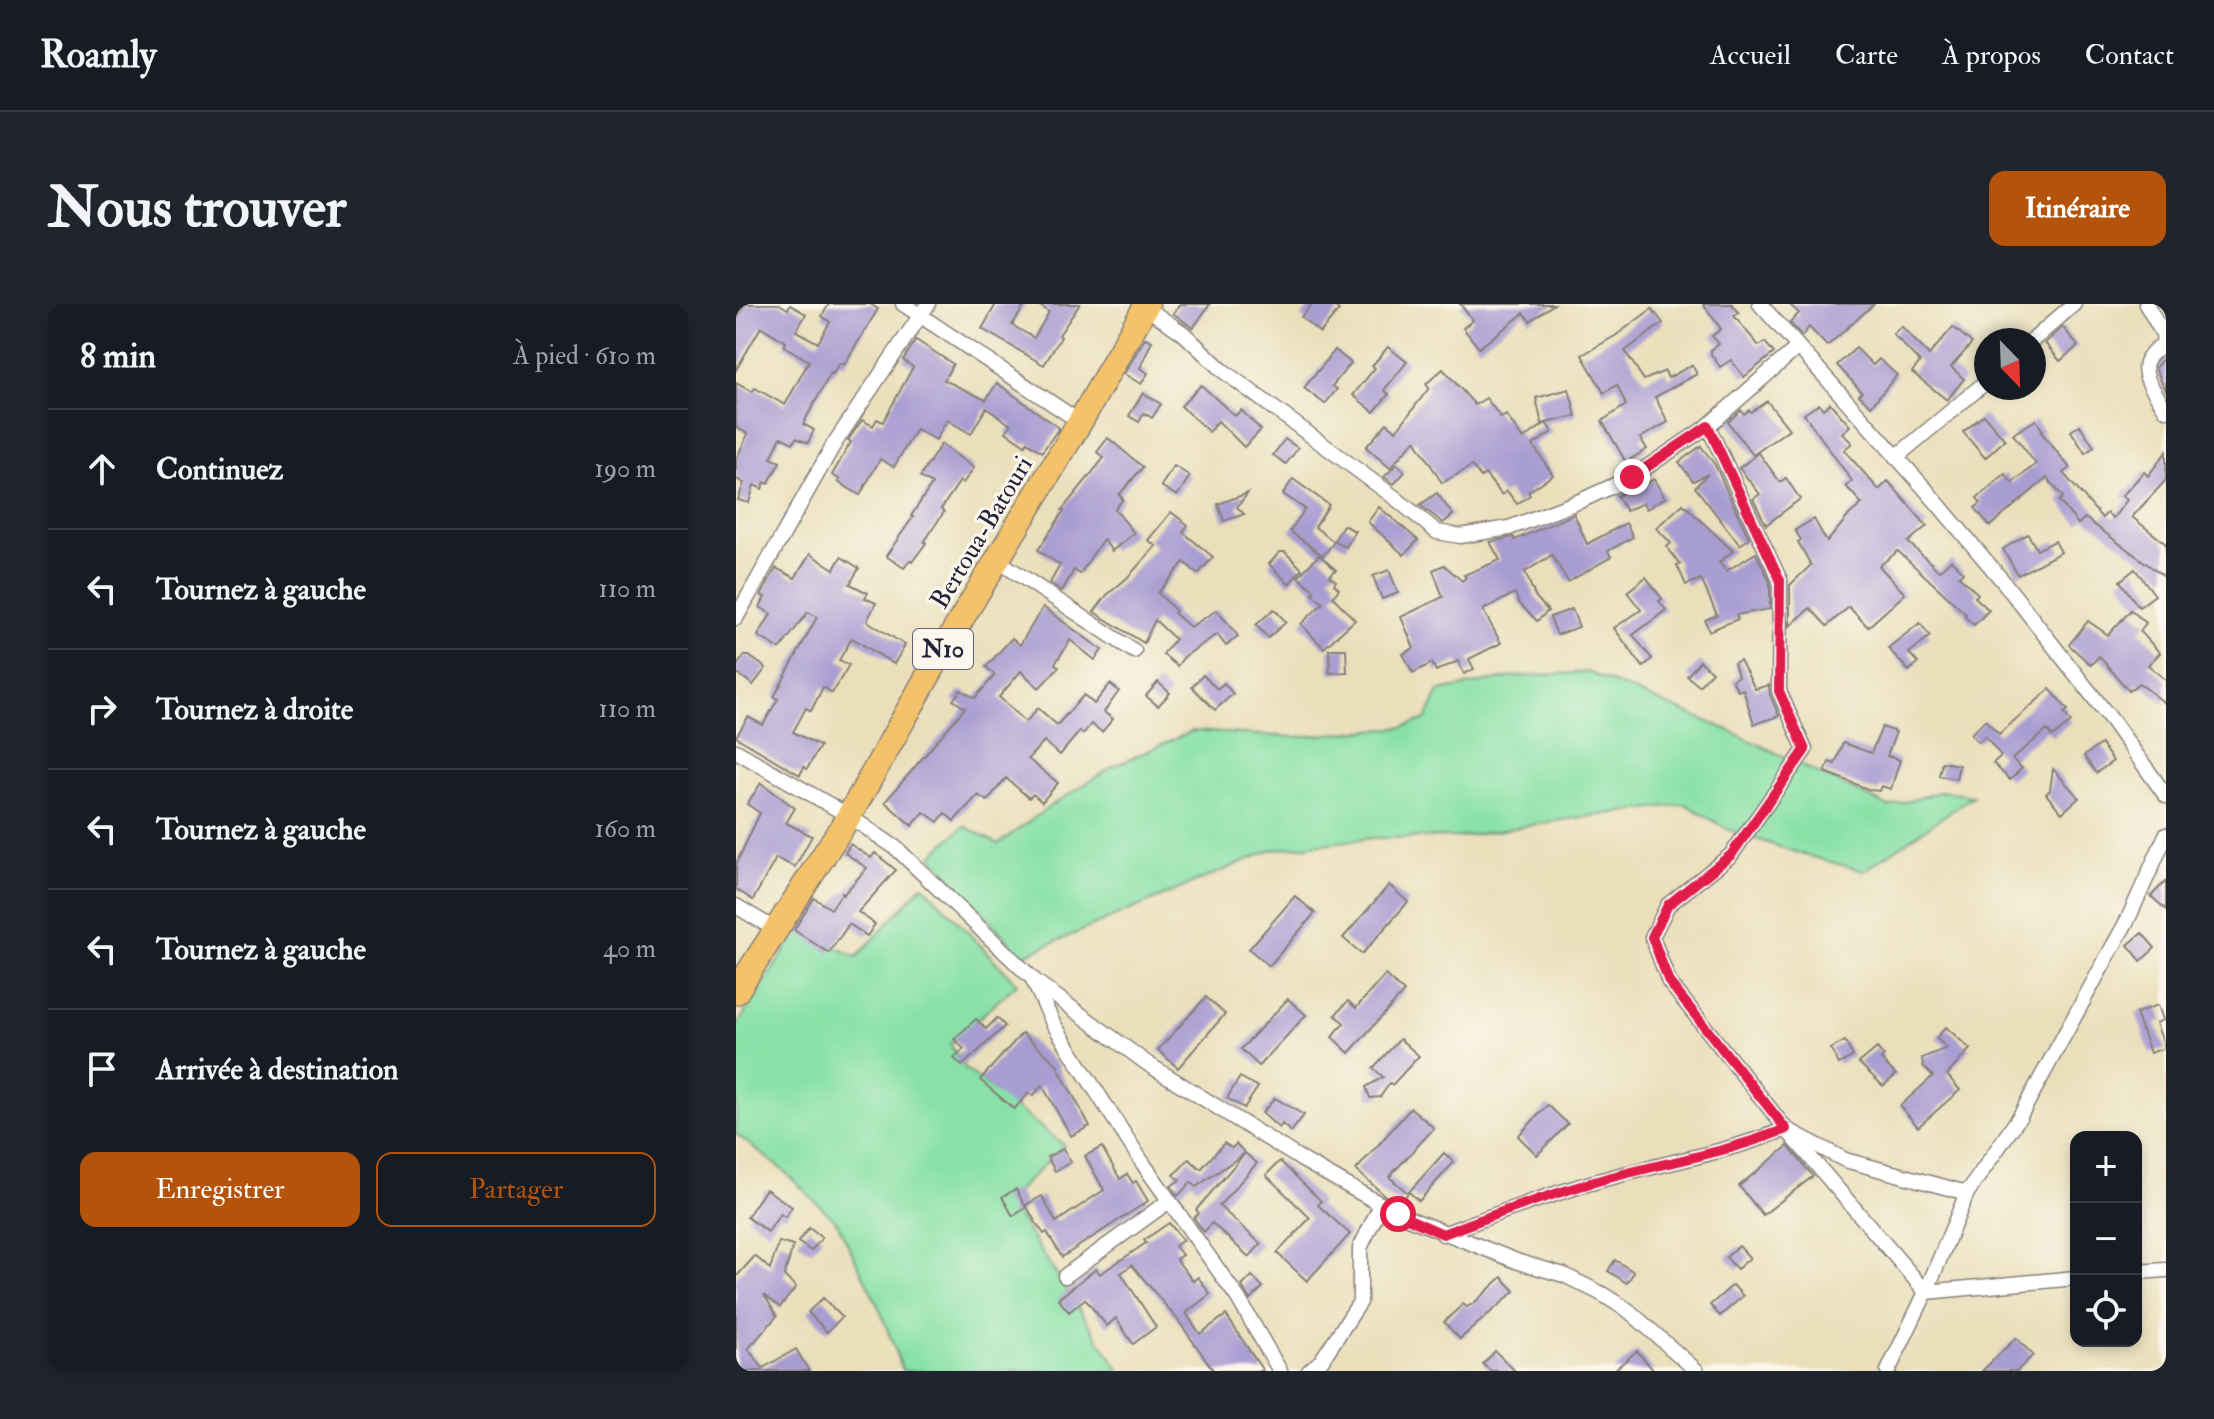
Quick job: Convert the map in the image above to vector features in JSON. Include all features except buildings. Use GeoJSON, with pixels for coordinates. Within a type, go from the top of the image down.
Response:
{"type":"FeatureCollection","features":[{"type":"Feature","properties":{"kind":"highway","name":"Bertoua-Batouri"},"geometry":{"type":"LineString","coordinates":[[736,992],[849,816],[938,658],[1146,306]]}},
{"type":"Feature","properties":{"kind":"street"},"geometry":{"type":"LineString","coordinates":[[903,304],[924,310],[1080,422]]}},
{"type":"Feature","properties":{"kind":"street"},"geometry":{"type":"LineString","coordinates":[[1760,304],[2002,580],[2113,722],[2166,796]]}},
{"type":"Feature","properties":{"kind":"street"},"geometry":{"type":"LineString","coordinates":[[2046,329],[2074,304]]}},
{"type":"Feature","properties":{"kind":"street"},"geometry":{"type":"LineString","coordinates":[[2146,304],[2163,334],[2164,343],[2148,358],[2146,373],[2166,410]]}},
{"type":"Feature","properties":{"kind":"street"},"geometry":{"type":"LineString","coordinates":[[1146,306],[1183,333],[1222,370],[1437,532],[1460,536],[1509,528],[1632,477],[1708,426],[1798,347]]}},
{"type":"Feature","properties":{"kind":"street"},"geometry":{"type":"LineString","coordinates":[[736,618],[834,444],[924,310]]}},
{"type":"Feature","properties":{"kind":"street"},"geometry":{"type":"LineString","coordinates":[[1896,457],[1974,392]]}},
{"type":"Feature","properties":{"kind":"street"},"geometry":{"type":"LineString","coordinates":[[1708,426],[1780,580],[1779,691],[1805,750],[1731,855],[1668,905],[1652,937],[1669,982],[1786,1129],[1926,1292]]}},
{"type":"Feature","properties":{"kind":"street"},"geometry":{"type":"LineString","coordinates":[[997,560],[1134,651]]}},
{"type":"Feature","properties":{"kind":"street"},"geometry":{"type":"LineString","coordinates":[[736,751],[849,816],[906,857],[1032,978],[1148,1064],[1381,1205],[1443,1234],[1564,1275],[1602,1294],[1629,1311],[1697,1371]]}},
{"type":"Feature","properties":{"kind":"street"},"geometry":{"type":"LineString","coordinates":[[1888,1371],[1926,1292],[1967,1193],[2027,1103],[2128,919],[2166,835]]}},
{"type":"Feature","properties":{"kind":"street"},"geometry":{"type":"LineString","coordinates":[[736,906],[776,930]]}},
{"type":"Feature","properties":{"kind":"street"},"geometry":{"type":"LineString","coordinates":[[1032,978],[1053,1023],[1073,1055],[1169,1201],[1238,1298],[1280,1371]]}},
{"type":"Feature","properties":{"kind":"street"},"geometry":{"type":"LineString","coordinates":[[1786,1129],[1845,1160],[1967,1193]]}},
{"type":"Feature","properties":{"kind":"street"},"geometry":{"type":"LineString","coordinates":[[1443,1234],[1518,1206],[1750,1144],[1786,1129]]}},
{"type":"Feature","properties":{"kind":"street"},"geometry":{"type":"LineString","coordinates":[[1065,1276],[1169,1201]]}},
{"type":"Feature","properties":{"kind":"street"},"geometry":{"type":"LineString","coordinates":[[1309,1371],[1321,1361],[1360,1302],[1360,1248],[1381,1205]]}},
{"type":"Feature","properties":{"kind":"street"},"geometry":{"type":"LineString","coordinates":[[2142,1272],[2166,1270]]}},
{"type":"Feature","properties":{"kind":"street"},"geometry":{"type":"LineString","coordinates":[[1926,1292],[2070,1279]]}},
{"type":"Feature","properties":{"kind":"green space"},"geometry":{"type":"Polygon","coordinates":[[[1587,672],[1726,729],[1889,807],[1942,791],[1973,796],[1864,871],[1729,830],[1685,804],[1461,837],[1373,838],[1271,850],[1022,956],[931,856],[964,826],[998,844],[1114,766],[1193,731],[1296,737],[1404,727],[1426,719],[1439,691],[1513,677],[1587,672]]]}},
{"type":"Feature","properties":{"kind":"green space"},"geometry":{"type":"Polygon","coordinates":[[[923,885],[1017,984],[950,1044],[966,1069],[1064,1145],[1008,1201],[1120,1371],[903,1371],[880,1310],[837,1222],[784,1171],[736,1134],[736,1027],[798,930],[857,957],[923,885]]]}},
{"type":"Feature","properties":{"kind":"route"},"geometry":{"type":"LineString","coordinates":[[1398,1214],[1443,1234],[1601,1180],[1750,1144],[1786,1129],[1669,982],[1652,937],[1668,905],[1731,855],[1805,750],[1779,691],[1780,580],[1727,460],[1708,426],[1632,477]]}}]}
